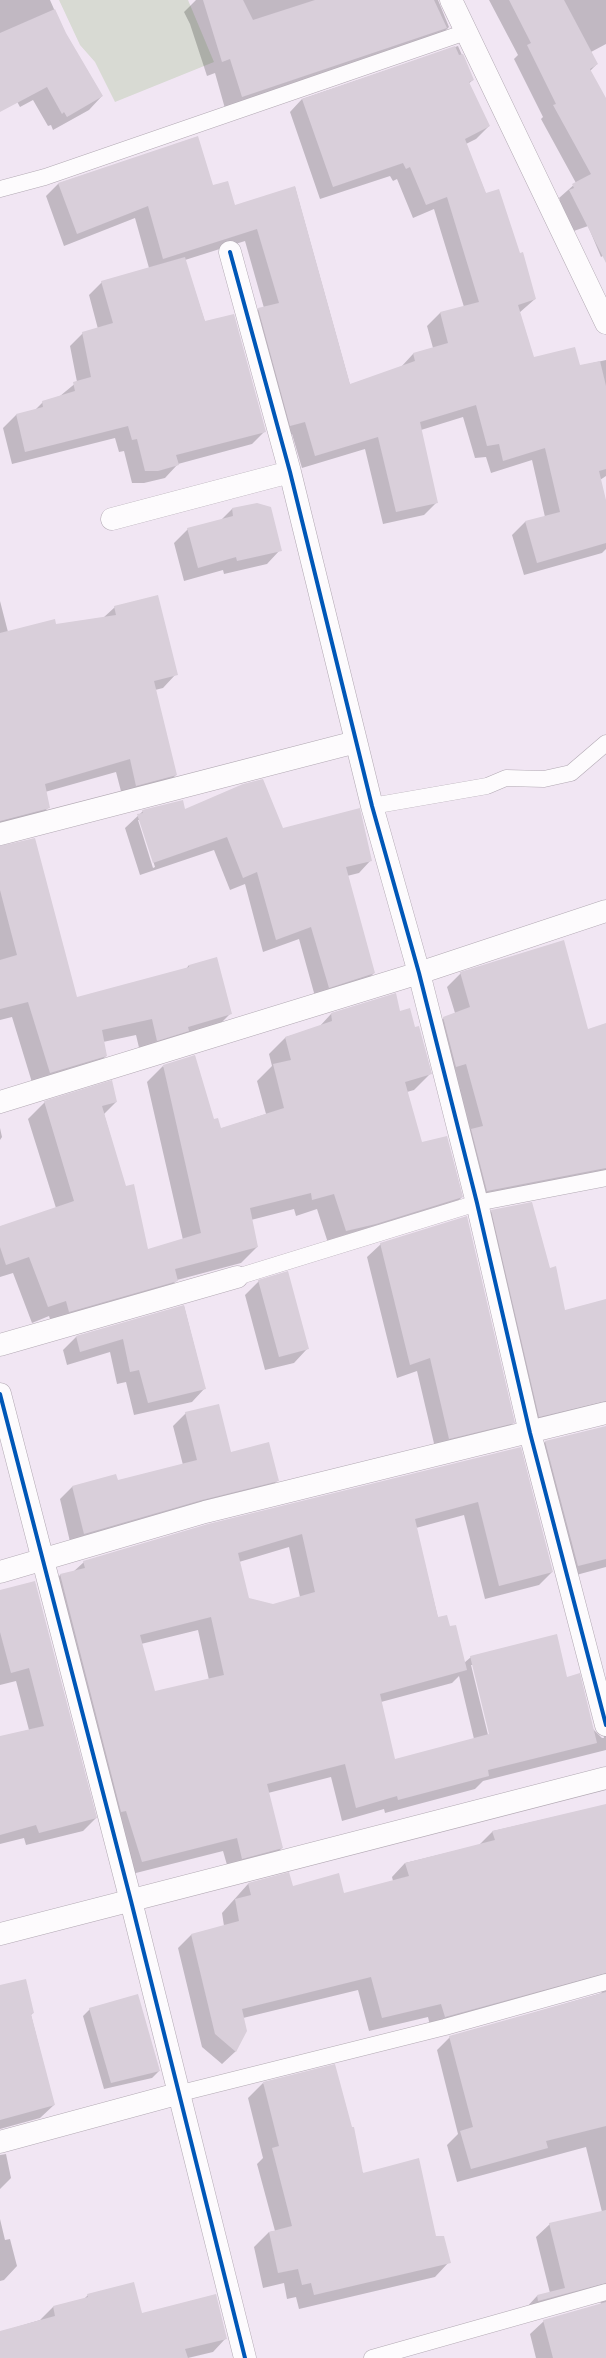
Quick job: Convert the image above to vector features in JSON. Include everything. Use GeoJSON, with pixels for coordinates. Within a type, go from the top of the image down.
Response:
{"type":"FeatureCollection","features":[{"type":"Feature","properties":{"kind":"street"},"geometry":{"type":"LineString","coordinates":[[451,0],[606,323]]}},
{"type":"Feature","properties":{"kind":"street"},"geometry":{"type":"LineString","coordinates":[[230,252],[290,472],[372,806],[419,973],[477,1202],[530,1433],[606,1724]]}},
{"type":"Feature","properties":{"kind":"street"},"geometry":{"type":"LineString","coordinates":[[112,519],[290,472]]}},
{"type":"Feature","properties":{"kind":"street"},"geometry":{"type":"LineString","coordinates":[[0,834],[356,742]]}},
{"type":"Feature","properties":{"kind":"street"},"geometry":{"type":"LineString","coordinates":[[0,1102],[419,973],[606,911]]}},
{"type":"Feature","properties":{"kind":"street"},"geometry":{"type":"LineString","coordinates":[[0,1345],[237,1277]]}},
{"type":"Feature","properties":{"kind":"street"},"geometry":{"type":"LineString","coordinates":[[0,1394],[131,1901],[177,2094],[245,2358]]}},
{"type":"Feature","properties":{"kind":"street"},"geometry":{"type":"LineString","coordinates":[[0,1572],[205,1512],[530,1433],[606,1413]]}},
{"type":"Feature","properties":{"kind":"street"},"geometry":{"type":"LineString","coordinates":[[0,1934],[606,1778]]}},
{"type":"Feature","properties":{"kind":"street"},"geometry":{"type":"LineString","coordinates":[[0,2142],[177,2094]]}},
{"type":"Feature","properties":{"kind":"lane"},"geometry":{"type":"LineString","coordinates":[[0,190],[45,177],[466,32]]}},
{"type":"Feature","properties":{"kind":"lane"},"geometry":{"type":"LineString","coordinates":[[372,806],[487,786],[506,778],[544,778],[571,774],[606,743]]}},
{"type":"Feature","properties":{"kind":"lane"},"geometry":{"type":"LineString","coordinates":[[237,1277],[477,1202],[606,1178]]}},
{"type":"Feature","properties":{"kind":"lane"},"geometry":{"type":"LineString","coordinates":[[177,2094],[445,2027],[606,1982]]}},
{"type":"Feature","properties":{"kind":"lane"},"geometry":{"type":"LineString","coordinates":[[372,2358],[606,2292]]}},
{"type":"Feature","properties":{"kind":"shaded area"},"geometry":{"type":"Polygon","coordinates":[[[59,0],[188,0],[214,62],[115,102],[95,62],[80,45],[59,0]]]}},
{"type":"Feature","properties":{"kind":"building"},"geometry":{"type":"Polygon","coordinates":[[[203,0],[243,0],[253,20],[315,0],[434,0],[447,28],[242,97],[230,59],[222,62],[203,0]]]}},
{"type":"Feature","properties":{"kind":"building"},"geometry":{"type":"Polygon","coordinates":[[[509,0],[564,0],[598,64],[590,69],[606,98],[606,263],[569,190],[574,188],[572,184],[591,174],[553,105],[556,104],[527,45],[531,43],[509,0]]]}},
{"type":"Feature","properties":{"kind":"building"},"geometry":{"type":"Polygon","coordinates":[[[55,9],[66,33],[103,96],[67,117],[64,112],[62,114],[47,87],[0,112],[0,33],[55,9]]]}},
{"type":"Feature","properties":{"kind":"building"},"geometry":{"type":"Polygon","coordinates":[[[455,46],[459,55],[463,54],[464,56],[474,80],[469,82],[490,126],[465,139],[486,193],[499,189],[520,253],[523,252],[536,299],[518,305],[534,357],[575,347],[580,365],[600,361],[606,386],[606,469],[599,471],[606,500],[606,543],[537,563],[525,521],[560,512],[545,448],[503,461],[499,444],[487,446],[476,405],[420,422],[438,503],[396,512],[378,437],[315,456],[305,422],[290,426],[258,308],[279,303],[257,229],[163,259],[148,206],[77,234],[58,183],[198,136],[213,185],[228,181],[235,205],[295,186],[350,384],[415,361],[413,353],[448,343],[440,312],[479,302],[447,197],[426,205],[410,167],[406,169],[403,163],[333,187],[302,99],[455,46]]]}},
{"type":"Feature","properties":{"kind":"building"},"geometry":{"type":"Polygon","coordinates":[[[185,257],[205,321],[234,314],[266,432],[176,455],[179,465],[158,471],[145,471],[137,439],[132,440],[128,426],[25,452],[16,414],[43,407],[42,401],[75,391],[73,382],[91,377],[82,332],[113,323],[101,281],[185,257]]]}},
{"type":"Feature","properties":{"kind":"building"},"geometry":{"type":"Polygon","coordinates":[[[257,503],[271,507],[282,551],[237,561],[236,557],[198,568],[187,528],[233,516],[232,508],[257,503]]]}},
{"type":"Feature","properties":{"kind":"building"},"geometry":{"type":"Polygon","coordinates":[[[158,595],[178,675],[154,681],[177,775],[136,786],[130,759],[45,784],[50,808],[0,821],[0,633],[55,619],[56,624],[116,615],[114,606],[158,595]]]}},
{"type":"Feature","properties":{"kind":"building"},"geometry":{"type":"Polygon","coordinates":[[[263,779],[283,828],[360,808],[372,861],[346,867],[375,973],[329,988],[311,927],[276,940],[257,872],[243,878],[227,837],[153,863],[137,814],[143,813],[142,810],[183,800],[185,809],[243,784],[263,779]]]}},
{"type":"Feature","properties":{"kind":"building"},"geometry":{"type":"Polygon","coordinates":[[[35,838],[77,997],[189,967],[189,965],[217,957],[232,1014],[188,1027],[189,1031],[157,1041],[152,1019],[102,1030],[107,1056],[50,1073],[28,1002],[0,1009],[0,960],[17,955],[0,890],[0,846],[35,838]]]}},
{"type":"Feature","properties":{"kind":"building"},"geometry":{"type":"Polygon","coordinates":[[[564,940],[588,1029],[606,1023],[606,1168],[487,1191],[471,1129],[483,1126],[466,1064],[456,1067],[443,1017],[470,1007],[460,972],[564,940]]]}},
{"type":"Feature","properties":{"kind":"building"},"geometry":{"type":"Polygon","coordinates":[[[396,993],[400,1011],[410,1008],[415,1027],[419,1026],[432,1074],[405,1082],[422,1142],[447,1136],[463,1197],[376,1224],[346,1231],[334,1194],[312,1200],[311,1193],[250,1208],[258,1247],[175,1269],[178,1281],[69,1312],[66,1301],[48,1307],[29,1257],[6,1265],[0,1247],[0,1226],[74,1201],[44,1101],[112,1080],[117,1102],[102,1106],[126,1186],[134,1184],[148,1249],[201,1233],[163,1065],[195,1055],[214,1119],[218,1118],[221,1128],[284,1108],[273,1064],[291,1060],[285,1037],[332,1021],[331,1013],[396,993]]]}},
{"type":"Feature","properties":{"kind":"building"},"geometry":{"type":"Polygon","coordinates":[[[532,1202],[550,1268],[556,1266],[565,1310],[606,1299],[606,1401],[539,1417],[491,1210],[532,1202]]]}},
{"type":"Feature","properties":{"kind":"building"},"geometry":{"type":"Polygon","coordinates":[[[467,1216],[515,1423],[449,1439],[430,1358],[410,1365],[380,1243],[467,1216]]]}},
{"type":"Feature","properties":{"kind":"building"},"geometry":{"type":"Polygon","coordinates":[[[288,1271],[309,1349],[279,1357],[258,1280],[288,1271]]]}},
{"type":"Feature","properties":{"kind":"building"},"geometry":{"type":"Polygon","coordinates":[[[184,1305],[206,1389],[148,1403],[139,1370],[130,1372],[123,1339],[80,1352],[76,1336],[184,1305]]]}},
{"type":"Feature","properties":{"kind":"building"},"geometry":{"type":"Polygon","coordinates":[[[219,1404],[231,1452],[269,1442],[279,1481],[202,1500],[84,1534],[72,1486],[116,1474],[118,1480],[197,1460],[185,1412],[219,1404]]]}},
{"type":"Feature","properties":{"kind":"building"},"geometry":{"type":"Polygon","coordinates":[[[606,1426],[606,1559],[578,1566],[545,1441],[606,1426]]]}},
{"type":"Feature","properties":{"kind":"building"},"geometry":{"type":"Polygon","coordinates":[[[521,1447],[553,1572],[499,1586],[478,1502],[415,1519],[438,1617],[447,1615],[450,1626],[456,1625],[467,1670],[380,1694],[395,1759],[489,1734],[470,1656],[557,1634],[567,1677],[580,1673],[597,1743],[488,1770],[489,1776],[398,1800],[397,1796],[356,1808],[345,1764],[267,1784],[283,1848],[242,1859],[237,1838],[142,1862],[126,1811],[121,1812],[60,1574],[85,1568],[83,1561],[208,1524],[521,1447]],[[302,1534],[238,1553],[249,1598],[273,1604],[315,1592],[302,1534]],[[211,1617],[140,1635],[155,1691],[224,1675],[211,1617]]]}},
{"type":"Feature","properties":{"kind":"building"},"geometry":{"type":"Polygon","coordinates":[[[35,1581],[97,1818],[39,1833],[36,1825],[0,1835],[0,1736],[44,1726],[29,1668],[11,1673],[0,1632],[0,1590],[35,1581]]]}},
{"type":"Feature","properties":{"kind":"building"},"geometry":{"type":"Polygon","coordinates":[[[606,1804],[606,1973],[445,2017],[441,2004],[382,2018],[371,1977],[242,2009],[247,2031],[236,2052],[215,2034],[191,1934],[239,1921],[235,1899],[251,1895],[248,1883],[289,1872],[293,1886],[339,1873],[344,1893],[409,1876],[405,1863],[495,1840],[492,1831],[606,1804]]]}},
{"type":"Feature","properties":{"kind":"building"},"geometry":{"type":"Polygon","coordinates":[[[26,1979],[34,2013],[31,2014],[55,2105],[0,2120],[0,1985],[26,1979]]]}},
{"type":"Feature","properties":{"kind":"building"},"geometry":{"type":"Polygon","coordinates":[[[606,1992],[606,2126],[546,2141],[548,2148],[471,2169],[460,2131],[473,2127],[449,2036],[606,1992]]]}},
{"type":"Feature","properties":{"kind":"building"},"geometry":{"type":"Polygon","coordinates":[[[138,1994],[160,2071],[111,2083],[89,2008],[138,1994]]]}},
{"type":"Feature","properties":{"kind":"building"},"geometry":{"type":"Polygon","coordinates":[[[335,2064],[352,2127],[354,2127],[363,2173],[419,2158],[436,2236],[444,2236],[451,2263],[314,2295],[311,2283],[302,2285],[298,2269],[278,2273],[269,2232],[292,2226],[272,2148],[279,2146],[263,2082],[335,2064]]]}},
{"type":"Feature","properties":{"kind":"building"},"geometry":{"type":"Polygon","coordinates":[[[606,2210],[606,2283],[538,2301],[537,2295],[565,2288],[549,2223],[606,2210]]]}},
{"type":"Feature","properties":{"kind":"building"},"geometry":{"type":"Polygon","coordinates":[[[134,2282],[142,2313],[216,2294],[227,2339],[185,2349],[188,2358],[0,2358],[0,2331],[55,2316],[53,2306],[88,2297],[87,2294],[134,2282]]]}},
{"type":"Feature","properties":{"kind":"building"},"geometry":{"type":"Polygon","coordinates":[[[606,2302],[606,2358],[553,2358],[543,2320],[606,2302]]]}},
{"type":"Feature","properties":{"kind":"cycle path"},"geometry":{"type":"LineString","coordinates":[[230,252],[290,472],[372,806],[419,973],[477,1203],[530,1433],[606,1725]]}},
{"type":"Feature","properties":{"kind":"cycle path"},"geometry":{"type":"LineString","coordinates":[[0,1394],[131,1901],[245,2358]]}}]}
